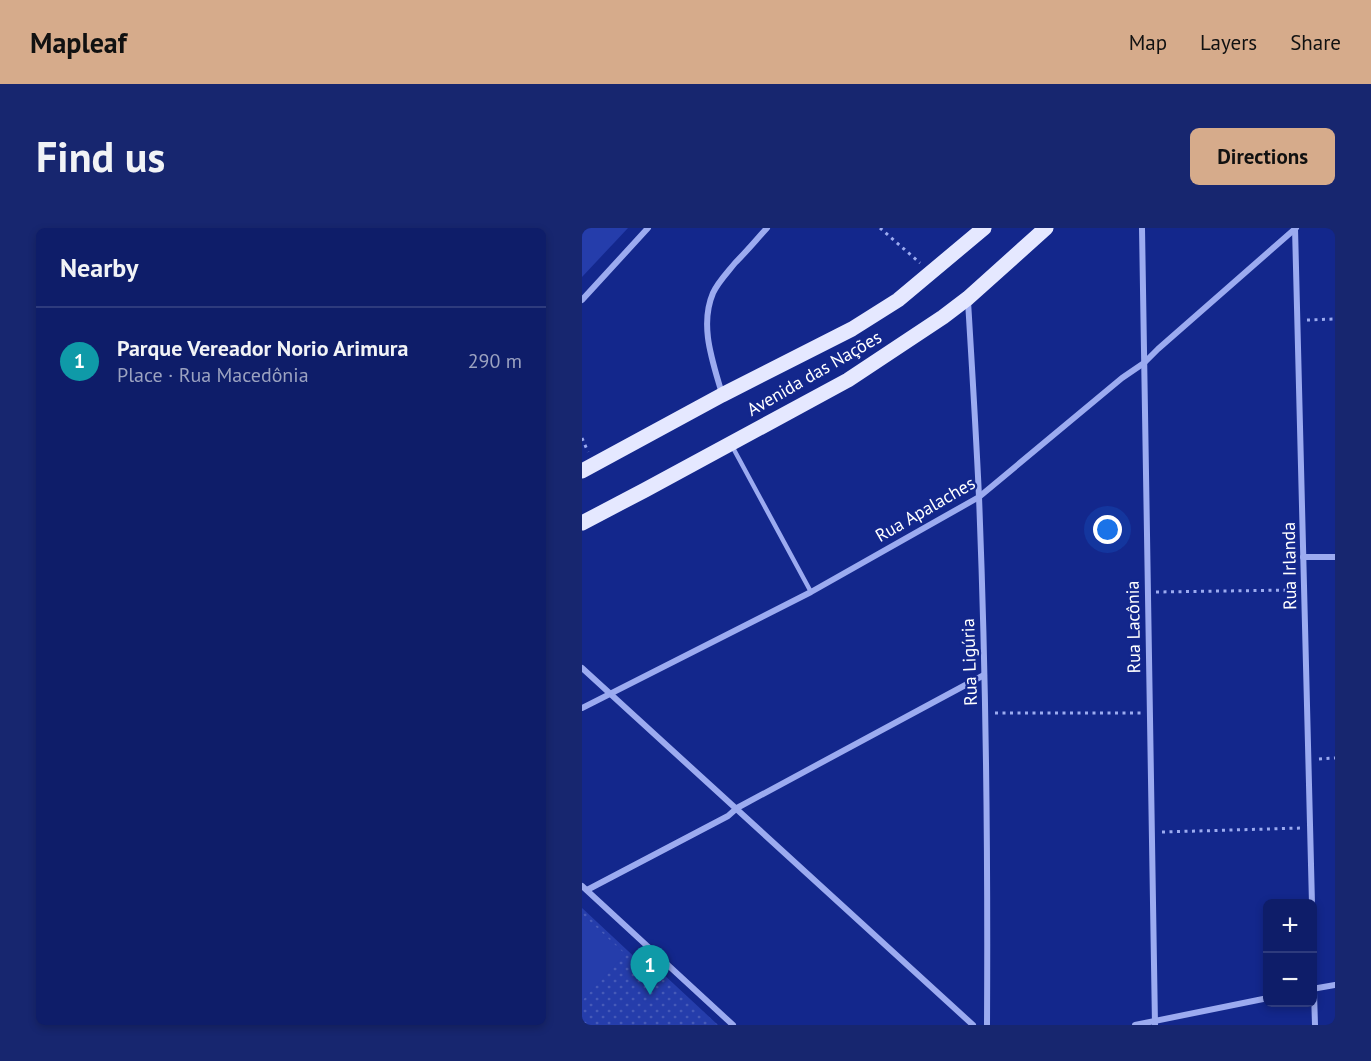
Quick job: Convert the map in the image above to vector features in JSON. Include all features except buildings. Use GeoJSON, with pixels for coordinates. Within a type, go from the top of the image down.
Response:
{"type":"FeatureCollection","features":[{"type":"Feature","properties":{"kind":"main road","name":"Avenida das Nações"},"geometry":{"type":"LineString","coordinates":[[582,471],[722,395],[852,329],[898,300],[984,228]]}},
{"type":"Feature","properties":{"kind":"main road","name":"Avenida das Nações"},"geometry":{"type":"LineString","coordinates":[[582,523],[848,380],[968,298],[1046,228]]}},
{"type":"Feature","properties":{"kind":"street"},"geometry":{"type":"LineString","coordinates":[[582,300],[648,228]]}},
{"type":"Feature","properties":{"kind":"street"},"geometry":{"type":"LineString","coordinates":[[722,395],[707,332],[710,301],[721,279],[767,228]]}},
{"type":"Feature","properties":{"kind":"street","name":"Rua Lacônia"},"geometry":{"type":"LineString","coordinates":[[1142,228],[1155,1023]]}},
{"type":"Feature","properties":{"kind":"street","name":"Rua Apalaches"},"geometry":{"type":"LineString","coordinates":[[582,708],[810,592],[979,497],[1122,378],[1144,363],[1295,228]]}},
{"type":"Feature","properties":{"kind":"street","name":"Rua Irlanda"},"geometry":{"type":"LineString","coordinates":[[1295,228],[1312,899]]}},
{"type":"Feature","properties":{"kind":"street","name":"Rua Ligúria"},"geometry":{"type":"LineString","coordinates":[[968,298],[979,497],[985,713],[987,1025]]}},
{"type":"Feature","properties":{"kind":"street"},"geometry":{"type":"LineString","coordinates":[[1304,557],[1335,557]]}},
{"type":"Feature","properties":{"kind":"street"},"geometry":{"type":"LineString","coordinates":[[582,668],[973,1025]]}},
{"type":"Feature","properties":{"kind":"street"},"geometry":{"type":"LineString","coordinates":[[733,1025],[585,888],[728,816],[737,808],[984,675]]}},
{"type":"Feature","properties":{"kind":"street"},"geometry":{"type":"LineString","coordinates":[[1317,987],[1335,985]]}},
{"type":"Feature","properties":{"kind":"street"},"geometry":{"type":"LineString","coordinates":[[1135,1025],[1155,1023],[1263,999]]}},
{"type":"Feature","properties":{"kind":"street"},"geometry":{"type":"LineString","coordinates":[[1314,1007],[1315,1025]]}},
{"type":"Feature","properties":{"kind":"lane"},"geometry":{"type":"LineString","coordinates":[[731,443],[810,592]]}},
{"type":"Feature","properties":{"kind":"path"},"geometry":{"type":"LineString","coordinates":[[880,228],[930,272]]}},
{"type":"Feature","properties":{"kind":"path"},"geometry":{"type":"LineString","coordinates":[[1298,320],[1335,319]]}},
{"type":"Feature","properties":{"kind":"path"},"geometry":{"type":"LineString","coordinates":[[582,438],[585,444]]}},
{"type":"Feature","properties":{"kind":"path"},"geometry":{"type":"LineString","coordinates":[[1148,592],[1304,590]]}},
{"type":"Feature","properties":{"kind":"path"},"geometry":{"type":"LineString","coordinates":[[985,713],[1150,712]]}},
{"type":"Feature","properties":{"kind":"path"},"geometry":{"type":"LineString","coordinates":[[1308,759],[1335,758]]}},
{"type":"Feature","properties":{"kind":"path"},"geometry":{"type":"LineString","coordinates":[[1152,832],[1310,828]]}},
{"type":"Feature","properties":{"kind":"shaded area"},"geometry":{"type":"Polygon","coordinates":[[[582,228],[628,228],[582,277],[582,228]]]}},
{"type":"Feature","properties":{"kind":"shaded area"},"geometry":{"type":"Polygon","coordinates":[[[582,908],[642,964],[647,959],[718,1025],[582,1025],[582,908]]]}},
{"type":"Feature","properties":{"kind":"shaded area"},"geometry":{"type":"Polygon","coordinates":[[[582,914],[625,954],[582,1001],[582,914]]]}},
{"type":"Feature","properties":{"kind":"place","name":"Parque Vereador Norio Arimura"},"geometry":{"type":"Point","coordinates":[650,995]}}]}
